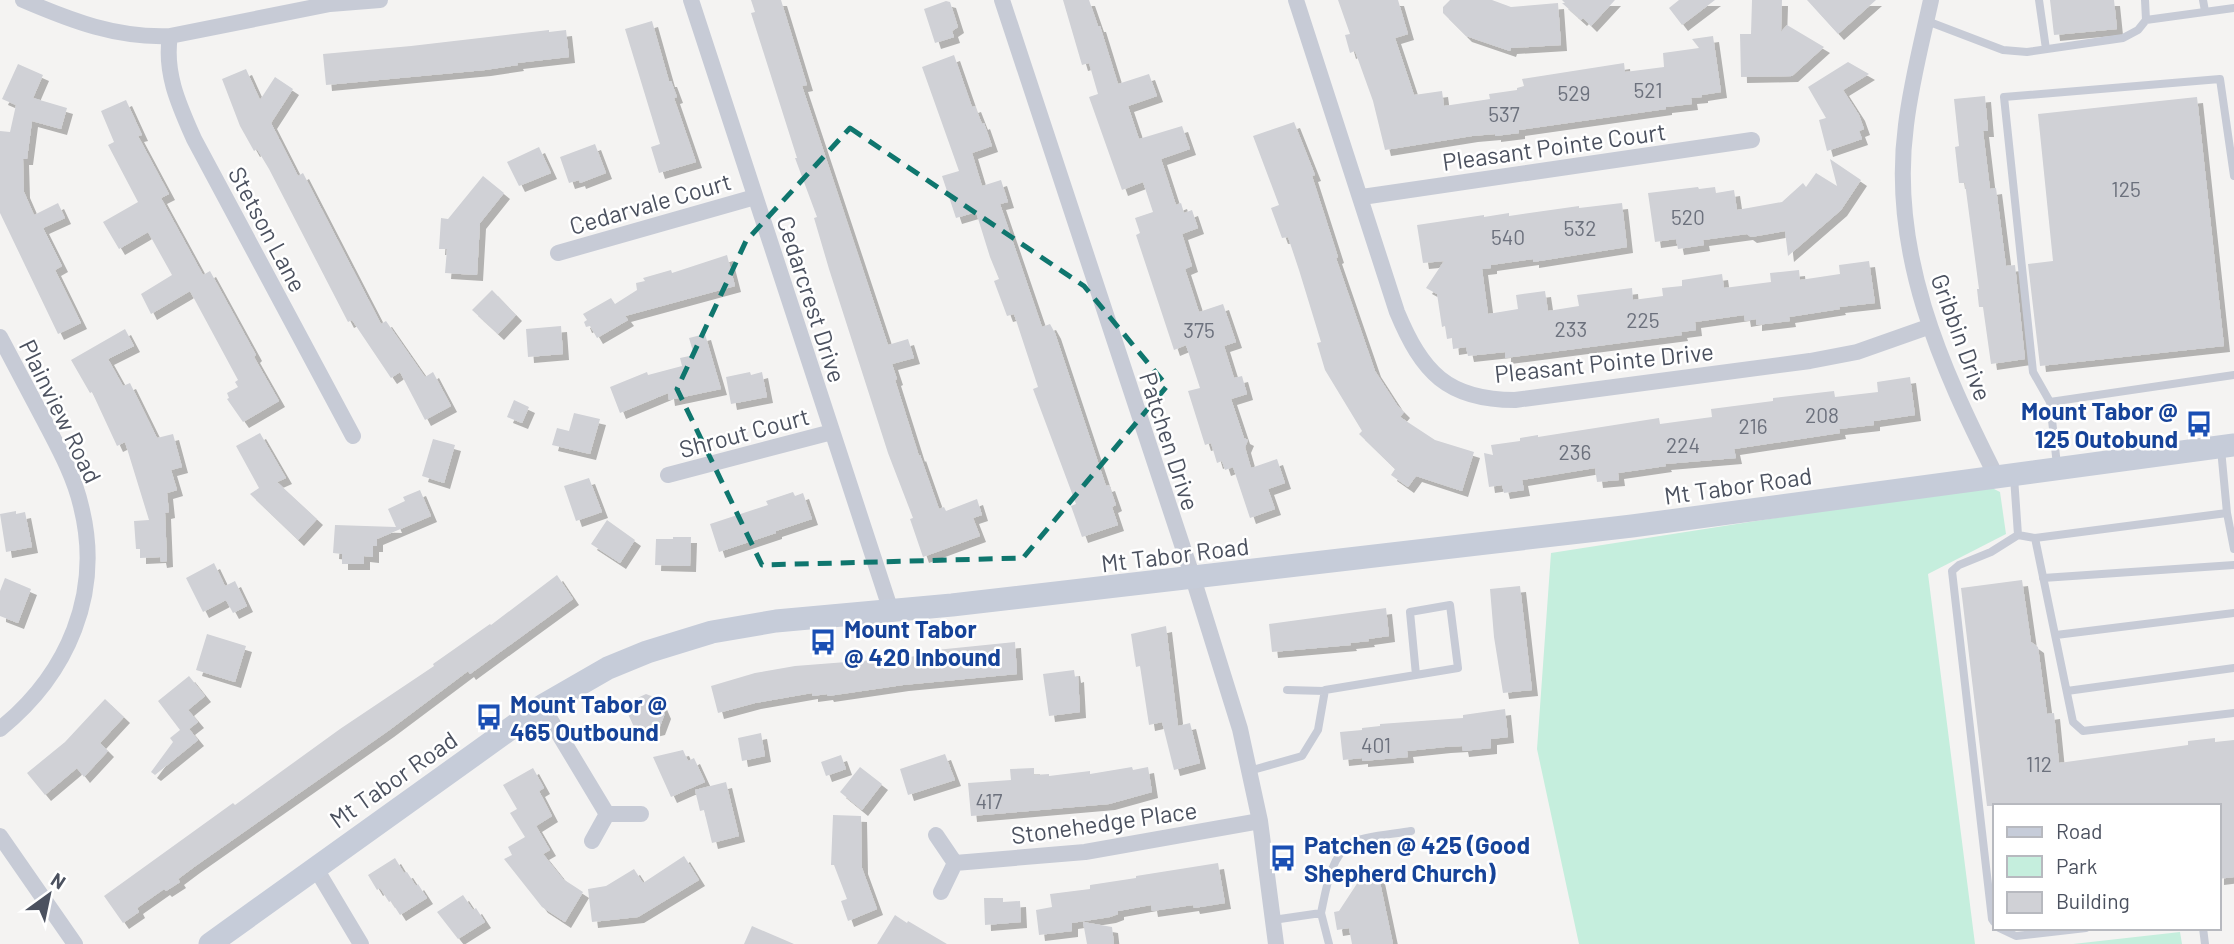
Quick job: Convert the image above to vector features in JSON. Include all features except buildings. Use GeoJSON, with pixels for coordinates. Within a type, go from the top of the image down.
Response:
{"type":"FeatureCollection","features":[{"type":"Feature","properties":{"kind":"street"},"geometry":{"type":"LineString","coordinates":[[23,0],[76,23],[113,33],[143,37],[170,36],[330,4],[380,0]]}},
{"type":"Feature","properties":{"kind":"street","name":"Cedarcrest Drive"},"geometry":{"type":"LineString","coordinates":[[691,0],[891,611]]}},
{"type":"Feature","properties":{"kind":"street","name":"Patchen Drive"},"geometry":{"type":"LineString","coordinates":[[1002,0],[1193,578],[1240,729],[1260,821],[1276,944]]}},
{"type":"Feature","properties":{"kind":"street","name":"Pleasant Pointe Drive"},"geometry":{"type":"LineString","coordinates":[[1296,0],[1362,197],[1397,312],[1411,345],[1445,383],[1466,394],[1491,400],[1515,400],[1822,359],[1857,352],[1928,327]]}},
{"type":"Feature","properties":{"kind":"street","name":"Gribbin Drive"},"geometry":{"type":"LineString","coordinates":[[1931,0],[1905,127],[1903,170],[1906,223],[1913,268],[1928,327],[1944,367],[2005,475]]}},
{"type":"Feature","properties":{"kind":"street","name":"Stetson Lane"},"geometry":{"type":"LineString","coordinates":[[170,36],[167,54],[169,70],[194,139],[353,436]]}},
{"type":"Feature","properties":{"kind":"street","name":"Pleasant Pointe Court"},"geometry":{"type":"LineString","coordinates":[[1362,197],[1752,140]]}},
{"type":"Feature","properties":{"kind":"street","name":"Cedarvale Court"},"geometry":{"type":"LineString","coordinates":[[558,253],[755,197]]}},
{"type":"Feature","properties":{"kind":"street","name":"Plainview Road"},"geometry":{"type":"LineString","coordinates":[[0,337],[72,478],[82,506],[87,541],[81,607],[59,665],[27,706],[0,729]]}},
{"type":"Feature","properties":{"kind":"street","name":"Shrout Court"},"geometry":{"type":"LineString","coordinates":[[668,475],[832,432]]}},
{"type":"Feature","properties":{"kind":"street","name":"Mt Tabor Road"},"geometry":{"type":"LineString","coordinates":[[210,944],[542,706],[608,668],[681,640],[743,626],[1193,578],[1646,524],[2227,446]]}},
{"type":"Feature","properties":{"kind":"street"},"geometry":{"type":"LineString","coordinates":[[542,706],[607,814]]}},
{"type":"Feature","properties":{"kind":"street"},"geometry":{"type":"LineString","coordinates":[[607,814],[640,814]]}},
{"type":"Feature","properties":{"kind":"street"},"geometry":{"type":"LineString","coordinates":[[592,841],[607,814]]}},
{"type":"Feature","properties":{"kind":"street","name":"Stonehedge Place"},"geometry":{"type":"LineString","coordinates":[[955,863],[1086,852],[1260,821]]}},
{"type":"Feature","properties":{"kind":"street"},"geometry":{"type":"LineString","coordinates":[[936,835],[955,863],[941,892]]}},
{"type":"Feature","properties":{"kind":"street"},"geometry":{"type":"LineString","coordinates":[[0,836],[75,944]]}},
{"type":"Feature","properties":{"kind":"street"},"geometry":{"type":"LineString","coordinates":[[315,867],[361,944]]}},
{"type":"Feature","properties":{"kind":"lane"},"geometry":{"type":"LineString","coordinates":[[2039,0],[2046,49]]}},
{"type":"Feature","properties":{"kind":"lane"},"geometry":{"type":"LineString","coordinates":[[1927,21],[2003,50],[2026,51],[2123,38],[2138,30],[2146,20],[2145,0]]}},
{"type":"Feature","properties":{"kind":"lane"},"geometry":{"type":"LineString","coordinates":[[2203,0],[2205,11]]}},
{"type":"Feature","properties":{"kind":"lane"},"geometry":{"type":"LineString","coordinates":[[2146,20],[2234,8]]}},
{"type":"Feature","properties":{"kind":"lane"},"geometry":{"type":"LineString","coordinates":[[2057,468],[2050,402],[2033,372],[2004,97],[2220,79],[2234,176]]}},
{"type":"Feature","properties":{"kind":"lane"},"geometry":{"type":"LineString","coordinates":[[2050,402],[2234,375]]}},
{"type":"Feature","properties":{"kind":"lane"},"geometry":{"type":"LineString","coordinates":[[2227,446],[2227,513],[2234,549]]}},
{"type":"Feature","properties":{"kind":"lane"},"geometry":{"type":"LineString","coordinates":[[2005,475],[2018,535]]}},
{"type":"Feature","properties":{"kind":"lane"},"geometry":{"type":"LineString","coordinates":[[1993,918],[1952,571],[2018,535],[2035,538],[2227,513]]}},
{"type":"Feature","properties":{"kind":"lane"},"geometry":{"type":"LineString","coordinates":[[2035,538],[2073,722],[2083,731],[2234,713]]}},
{"type":"Feature","properties":{"kind":"lane"},"geometry":{"type":"LineString","coordinates":[[2043,578],[2234,565]]}},
{"type":"Feature","properties":{"kind":"lane"},"geometry":{"type":"LineString","coordinates":[[1287,690],[1324,691],[1458,668],[1450,605],[1410,612],[1416,675]]}},
{"type":"Feature","properties":{"kind":"lane"},"geometry":{"type":"LineString","coordinates":[[2056,635],[2234,613]]}},
{"type":"Feature","properties":{"kind":"lane"},"geometry":{"type":"LineString","coordinates":[[2067,691],[2234,668]]}},
{"type":"Feature","properties":{"kind":"lane"},"geometry":{"type":"LineString","coordinates":[[1249,771],[1302,756],[1318,730],[1324,691]]}},
{"type":"Feature","properties":{"kind":"lane"},"geometry":{"type":"LineString","coordinates":[[1329,944],[1321,913],[1331,873],[1342,851],[1353,842],[1410,831]]}},
{"type":"Feature","properties":{"kind":"lane"},"geometry":{"type":"LineString","coordinates":[[1273,920],[1321,913]]}},
{"type":"Feature","properties":{"kind":"lane"},"geometry":{"type":"LineString","coordinates":[[2003,930],[2016,936],[2068,930]]}},
{"type":"Feature","properties":{"kind":"highlighted area"},"geometry":{"type":"Polygon","coordinates":[[[850,128],[1084,286],[1167,386],[1023,558],[762,565],[677,389],[746,241],[850,128]]]}},
{"type":"Feature","properties":{"kind":"green space"},"geometry":{"type":"Polygon","coordinates":[[[1986,485],[2000,492],[2006,534],[1928,574],[1975,944],[1579,944],[1537,749],[1551,553],[1986,485]]]}},
{"type":"Feature","properties":{"kind":"green space"},"geometry":{"type":"Polygon","coordinates":[[[2180,932],[2182,944],[2073,944],[2180,932]]]}},
{"type":"Feature","properties":{"kind":"place","name":"Mount Tabor @ 125 Outobund"},"geometry":{"type":"Point","coordinates":[2199,424]}},
{"type":"Feature","properties":{"kind":"place","name":"Mount Tabor @ 420 Inbound"},"geometry":{"type":"Point","coordinates":[823,642]}},
{"type":"Feature","properties":{"kind":"place","name":"Mount Tabor @ 465 Outbound"},"geometry":{"type":"Point","coordinates":[489,717]}},
{"type":"Feature","properties":{"kind":"place","name":"Patchen @ 425 (Good Shepherd Church)"},"geometry":{"type":"Point","coordinates":[1283,858]}}]}
